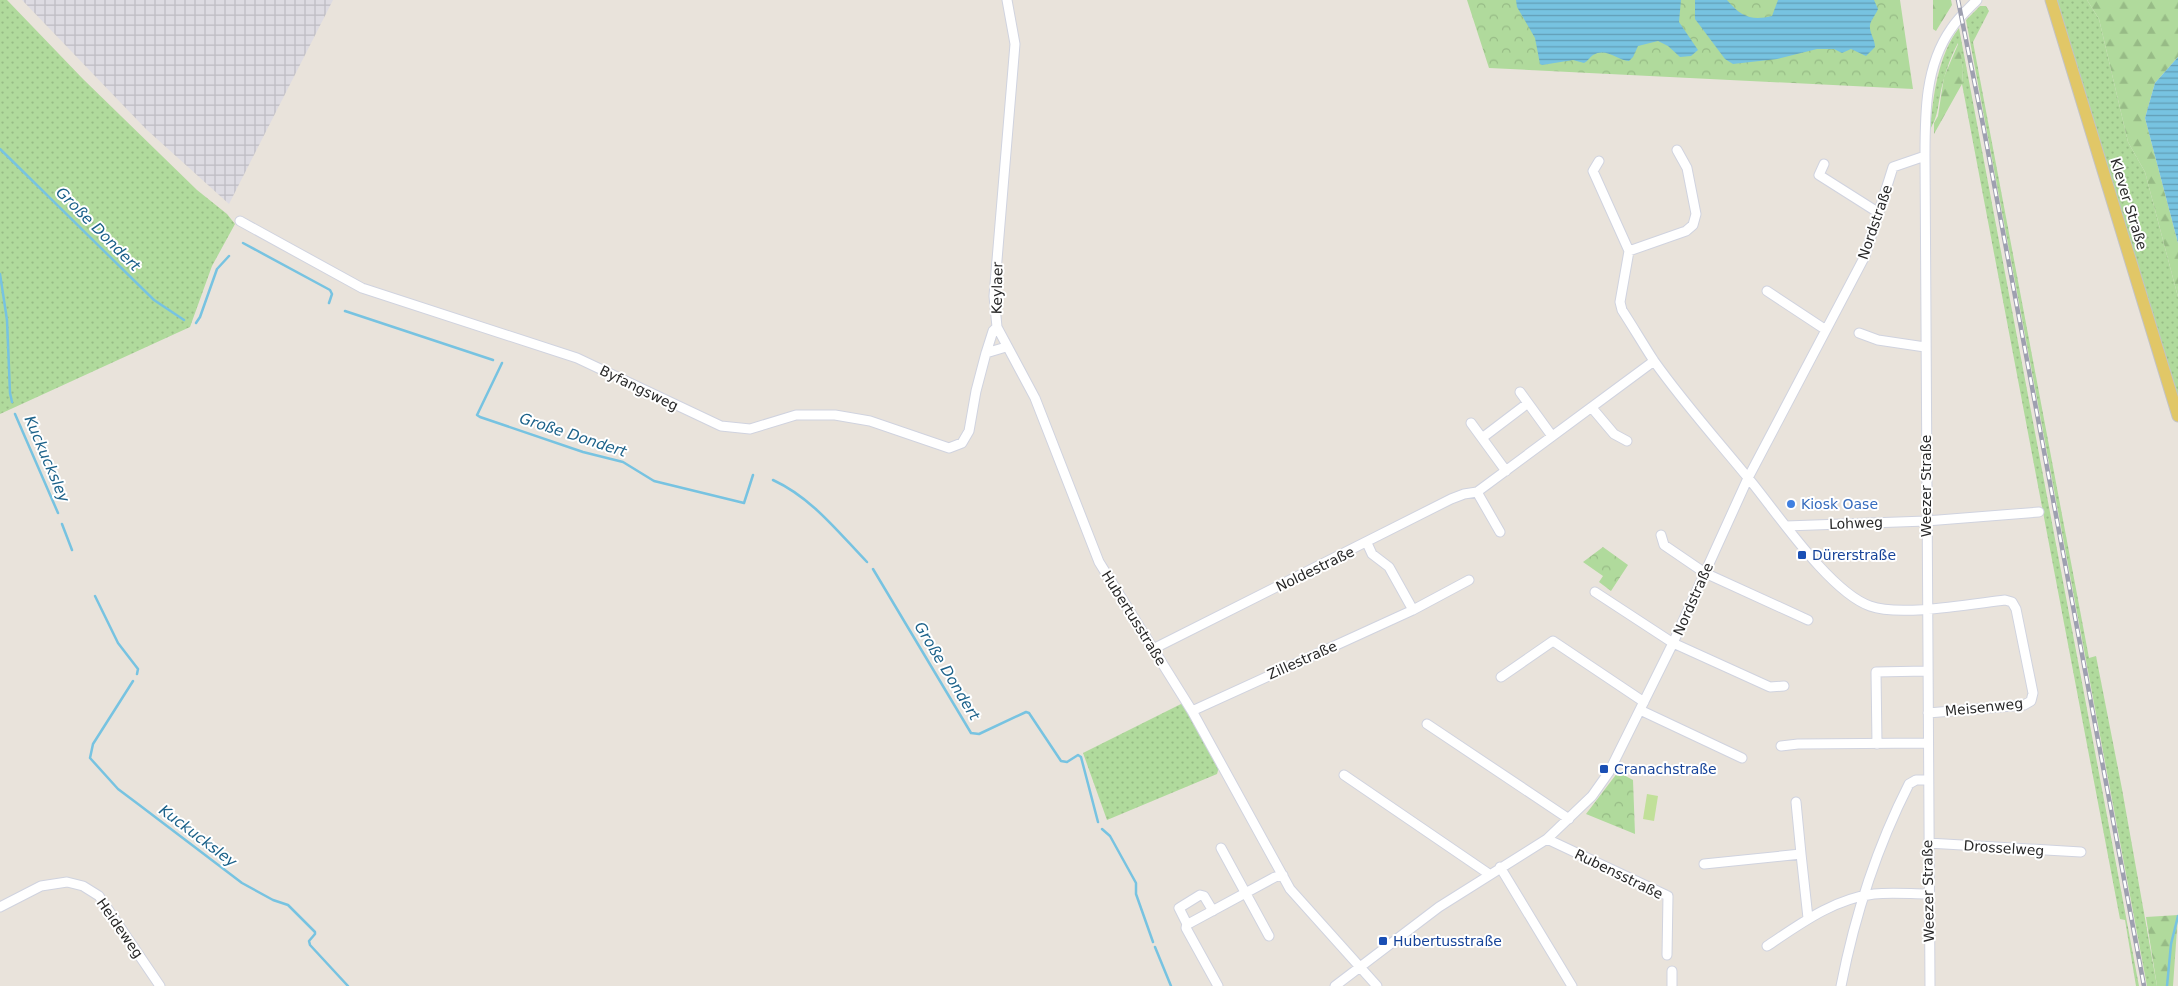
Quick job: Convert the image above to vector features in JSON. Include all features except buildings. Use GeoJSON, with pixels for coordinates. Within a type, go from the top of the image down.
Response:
{"type":"FeatureCollection","features":[{"type":"Feature","properties":{"kind":"main road","name":"Klever Straße"},"geometry":{"type":"LineString","coordinates":[[2050,0],[2178,416]]}},
{"type":"Feature","properties":{"kind":"street","name":"Keylaer"},"geometry":{"type":"LineString","coordinates":[[997,327],[994,296],[1015,44],[1007,0]]}},
{"type":"Feature","properties":{"kind":"street","name":"Weezer Straße"},"geometry":{"type":"LineString","coordinates":[[1930,986],[1926,671],[1924,156],[1926,100],[1940,48],[1951,29],[1977,0]]}},
{"type":"Feature","properties":{"kind":"street"},"geometry":{"type":"LineString","coordinates":[[1629,251],[1686,232],[1693,225],[1696,214],[1687,168],[1676,150]]}},
{"type":"Feature","properties":{"kind":"street","name":"Nordstraße"},"geometry":{"type":"LineString","coordinates":[[1335,986],[1358,966],[1439,907],[1547,838],[1592,796],[1609,772],[1673,643],[1748,478],[1865,256],[1893,167],[1924,156]]}},
{"type":"Feature","properties":{"kind":"street"},"geometry":{"type":"LineString","coordinates":[[1599,161],[1593,171],[1629,251],[1620,302],[1622,310],[1654,362],[1786,526],[1840,587],[1862,603],[1886,610],[1926,608]]}},
{"type":"Feature","properties":{"kind":"street"},"geometry":{"type":"LineString","coordinates":[[1824,164],[1819,175],[1879,213]]}},
{"type":"Feature","properties":{"kind":"street","name":"Byfangsweg"},"geometry":{"type":"LineString","coordinates":[[240,221],[362,288],[577,358],[721,426],[750,429],[796,415],[834,414],[870,421],[949,448],[957,446],[967,436],[971,425],[976,391],[986,353],[992,331],[997,327]]}},
{"type":"Feature","properties":{"kind":"street"},"geometry":{"type":"LineString","coordinates":[[1767,291],[1826,330]]}},
{"type":"Feature","properties":{"kind":"street","name":"Hubertusstraße"},"geometry":{"type":"LineString","coordinates":[[997,327],[1006,347],[1035,398],[1099,562],[1192,711],[1290,889],[1377,986]]}},
{"type":"Feature","properties":{"kind":"street"},"geometry":{"type":"LineString","coordinates":[[1859,333],[1878,340],[1925,347]]}},
{"type":"Feature","properties":{"kind":"street"},"geometry":{"type":"LineString","coordinates":[[986,353],[1006,347]]}},
{"type":"Feature","properties":{"kind":"street","name":"Noldestraße"},"geometry":{"type":"LineString","coordinates":[[1153,649],[1367,543],[1451,499],[1477,492],[1654,362]]}},
{"type":"Feature","properties":{"kind":"street"},"geometry":{"type":"LineString","coordinates":[[1520,392],[1552,436]]}},
{"type":"Feature","properties":{"kind":"street"},"geometry":{"type":"LineString","coordinates":[[1482,438],[1528,404]]}},
{"type":"Feature","properties":{"kind":"street"},"geometry":{"type":"LineString","coordinates":[[1592,408],[1614,434],[1627,441]]}},
{"type":"Feature","properties":{"kind":"street"},"geometry":{"type":"LineString","coordinates":[[1471,423],[1506,471]]}},
{"type":"Feature","properties":{"kind":"street"},"geometry":{"type":"LineString","coordinates":[[1477,492],[1500,532]]}},
{"type":"Feature","properties":{"kind":"street","name":"Lohweg"},"geometry":{"type":"LineString","coordinates":[[1786,526],[1926,521],[2039,512]]}},
{"type":"Feature","properties":{"kind":"street"},"geometry":{"type":"LineString","coordinates":[[1661,535],[1664,545],[1705,573],[1808,620]]}},
{"type":"Feature","properties":{"kind":"street"},"geometry":{"type":"LineString","coordinates":[[1367,543],[1372,554],[1389,567],[1413,610]]}},
{"type":"Feature","properties":{"kind":"street","name":"Zillestraße"},"geometry":{"type":"LineString","coordinates":[[1192,711],[1413,610],[1470,580]]}},
{"type":"Feature","properties":{"kind":"street"},"geometry":{"type":"LineString","coordinates":[[1594,592],[1673,643],[1770,687],[1784,686]]}},
{"type":"Feature","properties":{"kind":"street","name":"Meisenweg"},"geometry":{"type":"LineString","coordinates":[[1926,608],[2005,600],[2012,602],[2016,608],[2032,693],[2031,701],[2024,705],[1928,713]]}},
{"type":"Feature","properties":{"kind":"street"},"geometry":{"type":"LineString","coordinates":[[1501,678],[1553,641],[1642,706],[1742,758]]}},
{"type":"Feature","properties":{"kind":"street"},"geometry":{"type":"LineString","coordinates":[[1877,744],[1876,672],[1926,671]]}},
{"type":"Feature","properties":{"kind":"street"},"geometry":{"type":"LineString","coordinates":[[1427,724],[1569,819]]}},
{"type":"Feature","properties":{"kind":"street"},"geometry":{"type":"LineString","coordinates":[[1781,746],[1798,744],[1927,743]]}},
{"type":"Feature","properties":{"kind":"street"},"geometry":{"type":"LineString","coordinates":[[1344,775],[1489,874]]}},
{"type":"Feature","properties":{"kind":"street"},"geometry":{"type":"LineString","coordinates":[[1841,986],[1861,897],[1867,880],[1909,784],[1916,780],[1928,780]]}},
{"type":"Feature","properties":{"kind":"street"},"geometry":{"type":"LineString","coordinates":[[1796,802],[1808,918]]}},
{"type":"Feature","properties":{"kind":"street","name":"Rubensstraße"},"geometry":{"type":"LineString","coordinates":[[1547,838],[1668,896],[1667,955]]}},
{"type":"Feature","properties":{"kind":"street","name":"Drosselweg"},"geometry":{"type":"LineString","coordinates":[[1928,843],[2081,852]]}},
{"type":"Feature","properties":{"kind":"street"},"geometry":{"type":"LineString","coordinates":[[1221,848],[1269,936]]}},
{"type":"Feature","properties":{"kind":"street"},"geometry":{"type":"LineString","coordinates":[[1704,864],[1801,854]]}},
{"type":"Feature","properties":{"kind":"street"},"geometry":{"type":"LineString","coordinates":[[1500,867],[1572,986]]}},
{"type":"Feature","properties":{"kind":"street"},"geometry":{"type":"LineString","coordinates":[[1188,923],[1283,875]]}},
{"type":"Feature","properties":{"kind":"street","name":"Heideweg"},"geometry":{"type":"LineString","coordinates":[[0,906],[40,886],[67,882],[83,886],[99,896],[160,986]]}},
{"type":"Feature","properties":{"kind":"street"},"geometry":{"type":"LineString","coordinates":[[1767,946],[1808,918],[1840,903],[1874,894],[1928,894]]}},
{"type":"Feature","properties":{"kind":"street"},"geometry":{"type":"LineString","coordinates":[[1213,912],[1204,896],[1200,895],[1180,907],[1188,923],[1186,928],[1218,986]]}},
{"type":"Feature","properties":{"kind":"street"},"geometry":{"type":"LineString","coordinates":[[1672,971],[1672,986]]}},
{"type":"Feature","properties":{"kind":"shaded area"},"geometry":{"type":"Polygon","coordinates":[[[22,0],[333,0],[229,204],[146,129],[22,0]]]}},
{"type":"Feature","properties":{"kind":"green space"},"geometry":{"type":"Polygon","coordinates":[[[0,0],[7,0],[83,79],[197,190],[227,214],[235,224],[212,266],[190,327],[0,414],[0,0]]]}},
{"type":"Feature","properties":{"kind":"green space"},"geometry":{"type":"Polygon","coordinates":[[[1467,0],[1900,0],[1913,89],[1489,68],[1467,0]]]}},
{"type":"Feature","properties":{"kind":"green space"},"geometry":{"type":"Polygon","coordinates":[[[1933,0],[1951,0],[1952,5],[1936,31],[1933,29],[1933,0]]]}},
{"type":"Feature","properties":{"kind":"green space"},"geometry":{"type":"Polygon","coordinates":[[[2057,0],[2087,0],[2099,19],[2128,142],[2145,172],[2178,297],[2178,397],[2057,0]]]}},
{"type":"Feature","properties":{"kind":"green space"},"geometry":{"type":"Polygon","coordinates":[[[2087,0],[2178,0],[2178,57],[2155,83],[2145,118],[2178,243],[2178,297],[2145,172],[2128,142],[2099,19],[2087,0]]]}},
{"type":"Feature","properties":{"kind":"green space"},"geometry":{"type":"Polygon","coordinates":[[[1980,6],[1986,6],[1989,11],[1973,42],[2089,658],[2096,656],[2157,986],[2147,986],[1966,20],[1980,6]]]}},
{"type":"Feature","properties":{"kind":"green space"},"geometry":{"type":"Polygon","coordinates":[[[1959,28],[2139,986],[2136,986],[2125,920],[2120,919],[1962,84],[1963,69],[1958,43],[1947,68],[1936,117],[1930,130],[1935,90],[1941,63],[1959,28]]]}},
{"type":"Feature","properties":{"kind":"green space"},"geometry":{"type":"Polygon","coordinates":[[[1959,42],[1963,69],[1962,84],[1934,134],[1934,123],[1938,116],[1944,77],[1959,42]]]}},
{"type":"Feature","properties":{"kind":"green space"},"geometry":{"type":"Polygon","coordinates":[[[1603,547],[1628,565],[1611,591],[1599,582],[1603,576],[1583,562],[1603,547]]]}},
{"type":"Feature","properties":{"kind":"green space"},"geometry":{"type":"Polygon","coordinates":[[[1183,703],[1219,767],[1217,774],[1107,820],[1083,753],[1183,703]]]}},
{"type":"Feature","properties":{"kind":"green space"},"geometry":{"type":"Polygon","coordinates":[[[1618,772],[1633,780],[1635,834],[1586,814],[1618,772]]]}},
{"type":"Feature","properties":{"kind":"green space"},"geometry":{"type":"Polygon","coordinates":[[[1647,794],[1658,796],[1654,821],[1643,819],[1647,794]]]}},
{"type":"Feature","properties":{"kind":"green space"},"geometry":{"type":"Polygon","coordinates":[[[2178,915],[2173,986],[2157,986],[2146,917],[2178,915]]]}},
{"type":"Feature","properties":{"kind":"water"},"geometry":{"type":"Polygon","coordinates":[[[1516,0],[1681,0],[1679,22],[1698,50],[1691,56],[1680,57],[1668,46],[1658,41],[1638,46],[1629,61],[1602,52],[1593,55],[1584,63],[1573,60],[1542,65],[1540,64],[1535,38],[1517,7],[1516,0]]]}},
{"type":"Feature","properties":{"kind":"water"},"geometry":{"type":"Polygon","coordinates":[[[1695,0],[1727,0],[1742,14],[1758,18],[1772,16],[1778,0],[1874,0],[1878,9],[1871,21],[1870,28],[1875,47],[1866,56],[1851,49],[1842,53],[1834,49],[1817,49],[1777,59],[1733,64],[1725,59],[1695,19],[1695,0]]]}},
{"type":"Feature","properties":{"kind":"water"},"geometry":{"type":"Polygon","coordinates":[[[2178,57],[2178,243],[2145,118],[2155,83],[2178,57]]]}},
{"type":"Feature","properties":{"kind":"waterway","name":"Große Dondert"},"geometry":{"type":"LineString","coordinates":[[0,149],[154,300],[184,320]]}},
{"type":"Feature","properties":{"kind":"waterway","name":"Große Dondert"},"geometry":{"type":"LineString","coordinates":[[243,243],[330,290],[332,294],[329,303]]}},
{"type":"Feature","properties":{"kind":"waterway","name":"Große Dondert"},"geometry":{"type":"LineString","coordinates":[[196,323],[200,317],[217,269],[229,256]]}},
{"type":"Feature","properties":{"kind":"waterway","name":"Kuckucksley"},"geometry":{"type":"LineString","coordinates":[[0,274],[7,320],[12,402]]}},
{"type":"Feature","properties":{"kind":"waterway","name":"Große Dondert"},"geometry":{"type":"LineString","coordinates":[[345,311],[493,360]]}},
{"type":"Feature","properties":{"kind":"waterway","name":"Große Dondert"},"geometry":{"type":"LineString","coordinates":[[502,363],[477,415],[480,417],[583,452],[623,462],[654,481],[744,503],[753,475]]}},
{"type":"Feature","properties":{"kind":"waterway","name":"Kuckucksley"},"geometry":{"type":"LineString","coordinates":[[15,414],[58,513]]}},
{"type":"Feature","properties":{"kind":"waterway","name":"Große Dondert"},"geometry":{"type":"LineString","coordinates":[[773,480],[787,487],[812,506],[867,562]]}},
{"type":"Feature","properties":{"kind":"waterway","name":"Kuckucksley"},"geometry":{"type":"LineString","coordinates":[[62,524],[72,550]]}},
{"type":"Feature","properties":{"kind":"waterway","name":"Große Dondert"},"geometry":{"type":"LineString","coordinates":[[873,569],[971,733],[979,734],[1026,712],[1029,713],[1061,761],[1067,762],[1078,755],[1081,757],[1098,822]]}},
{"type":"Feature","properties":{"kind":"waterway","name":"Kuckucksley"},"geometry":{"type":"LineString","coordinates":[[95,596],[118,643],[138,669],[137,674]]}},
{"type":"Feature","properties":{"kind":"waterway","name":"Kuckucksley"},"geometry":{"type":"LineString","coordinates":[[133,681],[93,744],[90,758],[118,789],[242,883],[273,900],[288,905],[315,932],[309,941],[310,945],[348,986]]}},
{"type":"Feature","properties":{"kind":"waterway"},"geometry":{"type":"LineString","coordinates":[[1102,829],[1110,836],[1136,883],[1136,894],[1153,942]]}},
{"type":"Feature","properties":{"kind":"waterway"},"geometry":{"type":"LineString","coordinates":[[2167,986],[2171,944],[2178,916]]}},
{"type":"Feature","properties":{"kind":"waterway"},"geometry":{"type":"LineString","coordinates":[[1155,947],[1171,986]]}},
{"type":"Feature","properties":{"kind":"railway"},"geometry":{"type":"LineString","coordinates":[[1958,0],[2144,986]]}},
{"type":"Feature","properties":{"kind":"place","name":"Kiosk Oase"},"geometry":{"type":"Point","coordinates":[1791,504]}},
{"type":"Feature","properties":{"kind":"place","name":"Dürerstraße"},"geometry":{"type":"Point","coordinates":[1802,555]}},
{"type":"Feature","properties":{"kind":"place","name":"Cranachstraße"},"geometry":{"type":"Point","coordinates":[1604,769]}},
{"type":"Feature","properties":{"kind":"place","name":"Hubertusstraße"},"geometry":{"type":"Point","coordinates":[1383,941]}}]}
